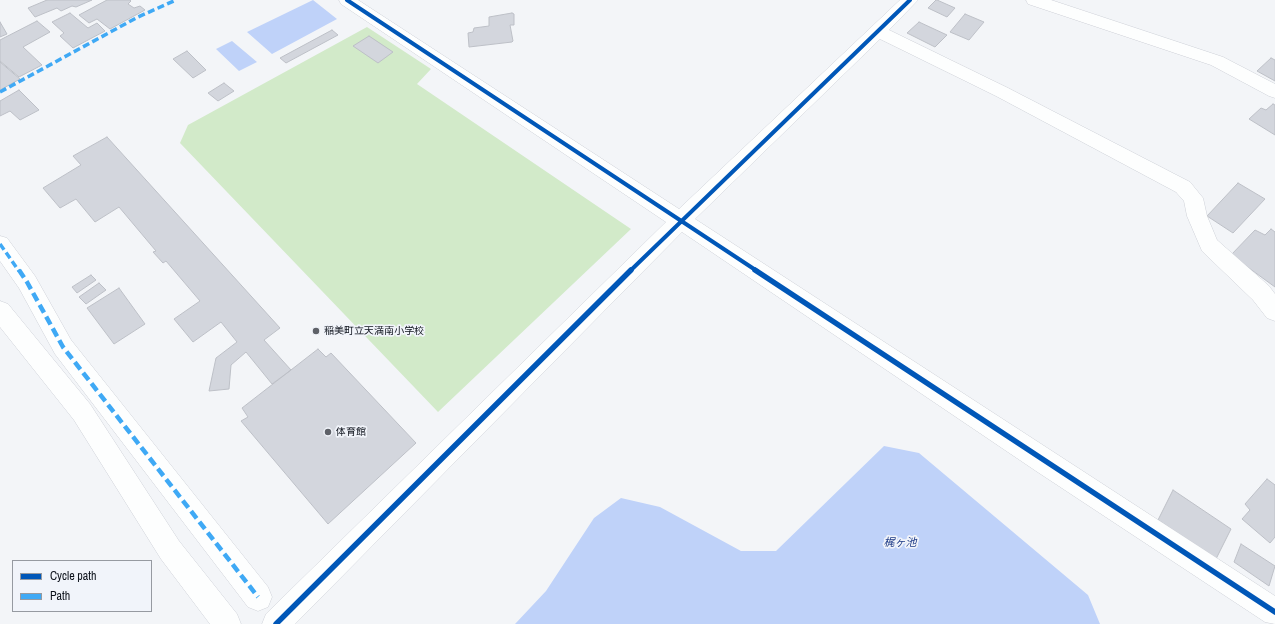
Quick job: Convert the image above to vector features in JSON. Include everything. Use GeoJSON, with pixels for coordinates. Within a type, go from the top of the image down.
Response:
{"type":"FeatureCollection","features":[{"type":"Feature","properties":{"kind":"street"},"geometry":{"type":"LineString","coordinates":[[348,0],[1045,462],[1275,612]]}},
{"type":"Feature","properties":{"kind":"street"},"geometry":{"type":"LineString","coordinates":[[276,624],[680,221],[910,0]]}},
{"type":"Feature","properties":{"kind":"street"},"geometry":{"type":"LineString","coordinates":[[1034,0],[1217,61],[1275,92]]}},
{"type":"Feature","properties":{"kind":"street"},"geometry":{"type":"LineString","coordinates":[[878,31],[1002,92],[1183,187],[1193,198],[1197,216],[1209,245],[1261,293],[1275,311]]}},
{"type":"Feature","properties":{"kind":"street"},"geometry":{"type":"LineString","coordinates":[[0,244],[27,282],[63,347],[258,597]]}},
{"type":"Feature","properties":{"kind":"street"},"geometry":{"type":"LineString","coordinates":[[0,311],[82,412],[170,550],[228,624]]}},
{"type":"Feature","properties":{"kind":"green space"},"geometry":{"type":"Polygon","coordinates":[[[367,27],[431,69],[417,84],[631,229],[438,412],[180,143],[188,125],[367,27]]]}},
{"type":"Feature","properties":{"kind":"water"},"geometry":{"type":"Polygon","coordinates":[[[313,0],[337,19],[272,54],[247,32],[313,0]]]}},
{"type":"Feature","properties":{"kind":"water"},"geometry":{"type":"Polygon","coordinates":[[[232,41],[257,62],[239,71],[216,49],[232,41]]]}},
{"type":"Feature","properties":{"kind":"water","name":"梶ヶ池"},"geometry":{"type":"Polygon","coordinates":[[[884,446],[919,453],[1088,595],[1100,624],[515,624],[546,591],[594,518],[621,498],[660,507],[741,551],[776,551],[884,446]]]}},
{"type":"Feature","properties":{"kind":"building"},"geometry":{"type":"Polygon","coordinates":[[[47,0],[92,0],[76,7],[72,6],[61,11],[57,8],[35,17],[28,8],[47,0]]]}},
{"type":"Feature","properties":{"kind":"building"},"geometry":{"type":"Polygon","coordinates":[[[107,0],[130,0],[131,1],[128,4],[134,8],[140,6],[145,10],[110,29],[97,19],[89,23],[79,15],[107,0]]]}},
{"type":"Feature","properties":{"kind":"building"},"geometry":{"type":"Polygon","coordinates":[[[936,0],[955,8],[947,17],[928,8],[936,0]]]}},
{"type":"Feature","properties":{"kind":"building"},"geometry":{"type":"Polygon","coordinates":[[[70,13],[88,28],[97,23],[105,31],[73,48],[60,36],[64,33],[52,22],[70,13]]]}},
{"type":"Feature","properties":{"kind":"building"},"geometry":{"type":"Polygon","coordinates":[[[512,13],[514,14],[514,25],[510,25],[512,42],[469,47],[468,33],[473,32],[474,28],[489,26],[489,17],[512,13]]]}},
{"type":"Feature","properties":{"kind":"building"},"geometry":{"type":"Polygon","coordinates":[[[965,14],[984,22],[969,40],[950,32],[965,14]]]}},
{"type":"Feature","properties":{"kind":"building"},"geometry":{"type":"Polygon","coordinates":[[[37,21],[50,32],[23,47],[42,65],[19,77],[0,61],[0,40],[37,21]]]}},
{"type":"Feature","properties":{"kind":"building"},"geometry":{"type":"Polygon","coordinates":[[[0,22],[7,34],[0,37],[0,22]]]}},
{"type":"Feature","properties":{"kind":"building"},"geometry":{"type":"Polygon","coordinates":[[[919,22],[947,35],[935,47],[907,33],[919,22]]]}},
{"type":"Feature","properties":{"kind":"building"},"geometry":{"type":"Polygon","coordinates":[[[332,30],[338,35],[286,63],[280,58],[332,30]]]}},
{"type":"Feature","properties":{"kind":"building"},"geometry":{"type":"Polygon","coordinates":[[[369,36],[393,52],[378,63],[353,46],[369,36]]]}},
{"type":"Feature","properties":{"kind":"building"},"geometry":{"type":"Polygon","coordinates":[[[187,51],[206,70],[193,78],[173,59],[187,51]]]}},
{"type":"Feature","properties":{"kind":"building"},"geometry":{"type":"Polygon","coordinates":[[[1271,58],[1275,60],[1275,81],[1257,71],[1271,58]]]}},
{"type":"Feature","properties":{"kind":"building"},"geometry":{"type":"Polygon","coordinates":[[[0,62],[20,79],[0,90],[0,62]]]}},
{"type":"Feature","properties":{"kind":"building"},"geometry":{"type":"Polygon","coordinates":[[[224,83],[234,91],[218,101],[208,93],[224,83]]]}},
{"type":"Feature","properties":{"kind":"building"},"geometry":{"type":"Polygon","coordinates":[[[19,90],[39,110],[20,120],[10,111],[0,116],[0,101],[19,90]]]}},
{"type":"Feature","properties":{"kind":"building"},"geometry":{"type":"Polygon","coordinates":[[[1273,104],[1275,105],[1275,135],[1249,119],[1261,108],[1266,110],[1273,104]]]}},
{"type":"Feature","properties":{"kind":"building"},"geometry":{"type":"Polygon","coordinates":[[[107,137],[280,328],[264,340],[291,370],[272,384],[246,352],[231,365],[229,389],[209,391],[216,358],[237,342],[221,322],[193,342],[174,319],[200,301],[166,261],[163,263],[153,252],[156,251],[119,207],[95,222],[76,199],[60,208],[43,188],[81,165],[73,156],[107,137]]]}},
{"type":"Feature","properties":{"kind":"building"},"geometry":{"type":"Polygon","coordinates":[[[1238,183],[1265,199],[1233,233],[1207,216],[1238,183]]]}},
{"type":"Feature","properties":{"kind":"building"},"geometry":{"type":"Polygon","coordinates":[[[1271,229],[1275,232],[1275,287],[1231,255],[1255,230],[1265,235],[1271,229]]]}},
{"type":"Feature","properties":{"kind":"building"},"geometry":{"type":"Polygon","coordinates":[[[91,275],[96,280],[77,293],[72,287],[91,275]]]}},
{"type":"Feature","properties":{"kind":"building"},"geometry":{"type":"Polygon","coordinates":[[[99,283],[106,290],[86,304],[79,297],[99,283]]]}},
{"type":"Feature","properties":{"kind":"building"},"geometry":{"type":"Polygon","coordinates":[[[119,288],[145,324],[114,344],[87,308],[119,288]]]}},
{"type":"Feature","properties":{"kind":"building","name":"体育館"},"geometry":{"type":"Polygon","coordinates":[[[318,349],[326,357],[331,353],[416,443],[328,524],[241,421],[248,417],[242,408],[318,349]]]}},
{"type":"Feature","properties":{"kind":"building"},"geometry":{"type":"Polygon","coordinates":[[[1267,479],[1275,485],[1275,537],[1270,543],[1242,519],[1250,510],[1245,504],[1267,479]]]}},
{"type":"Feature","properties":{"kind":"building"},"geometry":{"type":"Polygon","coordinates":[[[1173,490],[1231,529],[1216,559],[1158,520],[1173,490]]]}},
{"type":"Feature","properties":{"kind":"building"},"geometry":{"type":"Polygon","coordinates":[[[1241,544],[1275,566],[1269,586],[1234,562],[1241,544]]]}},
{"type":"Feature","properties":{"kind":"marked path"},"geometry":{"type":"LineString","coordinates":[[0,92],[138,17],[176,0]]}},
{"type":"Feature","properties":{"kind":"marked path"},"geometry":{"type":"LineString","coordinates":[[0,244],[27,282],[63,347],[258,597]]}},
{"type":"Feature","properties":{"kind":"cycle path"},"geometry":{"type":"LineString","coordinates":[[347,0],[1045,462],[1275,612]]}},
{"type":"Feature","properties":{"kind":"cycle path"},"geometry":{"type":"LineString","coordinates":[[276,624],[680,221],[910,0]]}},
{"type":"Feature","properties":{"kind":"place","name":"稲美町立天満南小学校"},"geometry":{"type":"Point","coordinates":[316,331]}},
{"type":"Feature","properties":{"kind":"place","name":"体育館"},"geometry":{"type":"Point","coordinates":[328,432]}}]}
